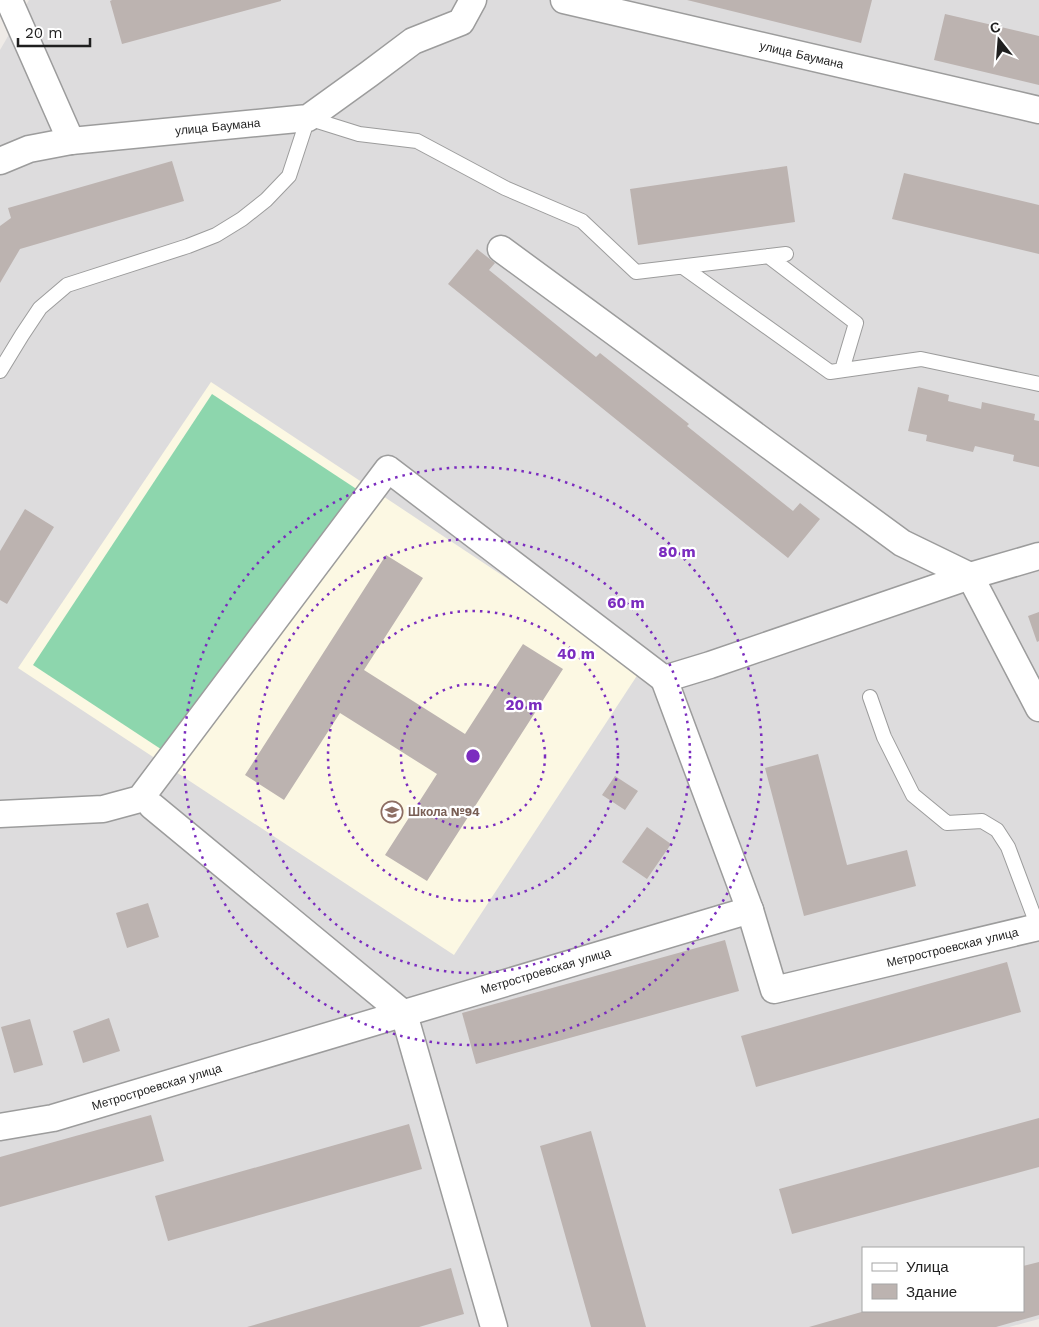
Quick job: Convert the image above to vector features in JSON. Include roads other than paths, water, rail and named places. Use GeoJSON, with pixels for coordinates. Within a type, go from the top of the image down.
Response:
{"type":"FeatureCollection","features":[{"type":"Feature","properties":{"kind":"street"},"geometry":{"type":"LineString","coordinates":[[308,118],[413,40],[461,22],[473,0]]}},
{"type":"Feature","properties":{"kind":"street","name":"улица Баумана"},"geometry":{"type":"LineString","coordinates":[[564,0],[1039,110]]}},
{"type":"Feature","properties":{"kind":"street"},"geometry":{"type":"LineString","coordinates":[[8,8],[71,141]]}},
{"type":"Feature","properties":{"kind":"street","name":"улица Баумана"},"geometry":{"type":"LineString","coordinates":[[0,161],[30,149],[71,141],[308,118]]}},
{"type":"Feature","properties":{"kind":"street"},"geometry":{"type":"LineString","coordinates":[[501,249],[902,543],[970,576],[1039,708]]}},
{"type":"Feature","properties":{"kind":"street"},"geometry":{"type":"LineString","coordinates":[[0,814],[103,809],[140,799],[388,469],[664,679],[750,910]]}},
{"type":"Feature","properties":{"kind":"street"},"geometry":{"type":"LineString","coordinates":[[664,679],[970,576],[1039,556]]}},
{"type":"Feature","properties":{"kind":"street"},"geometry":{"type":"LineString","coordinates":[[152,806],[404,1014],[494,1327]]}},
{"type":"Feature","properties":{"kind":"street","name":"Метростроевская улица"},"geometry":{"type":"LineString","coordinates":[[0,1127],[53,1118],[750,910],[774,990],[1039,926]]}},
{"type":"Feature","properties":{"kind":"lane"},"geometry":{"type":"LineString","coordinates":[[0,371],[40,308],[67,285],[188,246],[216,235],[242,220],[266,200],[289,176],[308,118],[359,134],[417,141],[505,188],[582,221],[636,272],[786,254]]}},
{"type":"Feature","properties":{"kind":"lane"},"geometry":{"type":"LineString","coordinates":[[768,256],[856,324],[842,370]]}},
{"type":"Feature","properties":{"kind":"lane"},"geometry":{"type":"LineString","coordinates":[[683,267],[830,372],[922,359],[1039,384]]}},
{"type":"Feature","properties":{"kind":"lane"},"geometry":{"type":"LineString","coordinates":[[870,697],[884,737],[912,795],[947,823],[982,821],[997,830],[1008,847],[1039,926]]}},
{"type":"Feature","properties":{"kind":"place","name":"Школа №94"},"geometry":{"type":"Point","coordinates":[392,812]}}]}
